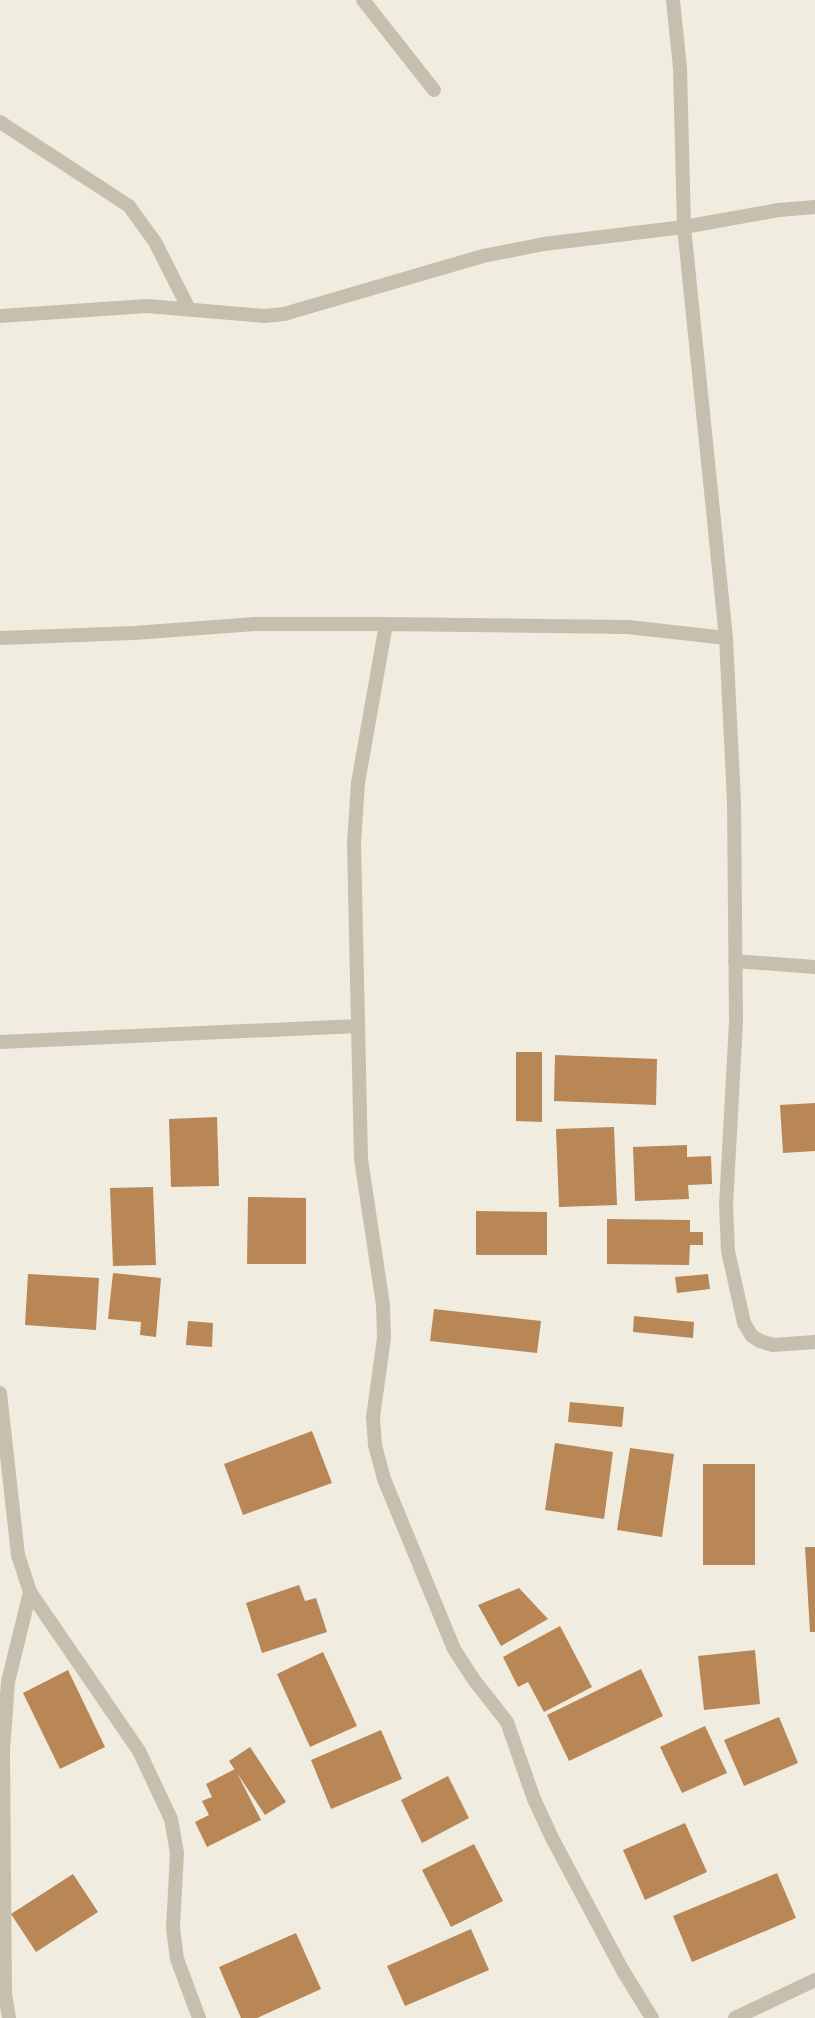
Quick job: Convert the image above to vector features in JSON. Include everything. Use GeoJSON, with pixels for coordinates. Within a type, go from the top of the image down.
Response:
{"type":"FeatureCollection","features":[{"type":"Feature","properties":{"kind":"street"},"geometry":{"type":"LineString","coordinates":[[363,0],[434,90]]}},
{"type":"Feature","properties":{"kind":"street"},"geometry":{"type":"LineString","coordinates":[[673,0],[680,68],[684,227],[726,638],[734,802],[736,1022],[726,1205],[728,1251],[744,1323],[752,1336],[760,1342],[773,1345],[815,1342]]}},
{"type":"Feature","properties":{"kind":"street"},"geometry":{"type":"LineString","coordinates":[[0,122],[129,206],[155,242],[189,309]]}},
{"type":"Feature","properties":{"kind":"street"},"geometry":{"type":"LineString","coordinates":[[0,316],[147,306],[265,316],[284,314],[483,256],[544,244],[684,227],[779,210],[815,207]]}},
{"type":"Feature","properties":{"kind":"street"},"geometry":{"type":"LineString","coordinates":[[0,638],[134,633],[255,624],[386,624],[628,627],[726,638]]}},
{"type":"Feature","properties":{"kind":"street"},"geometry":{"type":"LineString","coordinates":[[386,624],[357,792],[354,843],[361,1159],[383,1305],[384,1338],[373,1416],[375,1445],[384,1479],[454,1648],[474,1680],[507,1722],[534,1799],[552,1838],[623,1970],[652,2018]]}},
{"type":"Feature","properties":{"kind":"street"},"geometry":{"type":"LineString","coordinates":[[736,961],[815,967]]}},
{"type":"Feature","properties":{"kind":"street"},"geometry":{"type":"LineString","coordinates":[[0,1042],[358,1026]]}},
{"type":"Feature","properties":{"kind":"street"},"geometry":{"type":"LineString","coordinates":[[0,1393],[18,1555],[30,1592],[139,1751],[171,1819],[177,1853],[173,1928],[177,1959],[199,2018]]}},
{"type":"Feature","properties":{"kind":"street"},"geometry":{"type":"LineString","coordinates":[[9,2018],[5,1994],[4,1750],[8,1682],[30,1592]]}},
{"type":"Feature","properties":{"kind":"street"},"geometry":{"type":"LineString","coordinates":[[735,2018],[815,1980]]}},
{"type":"Feature","properties":{"kind":"building"},"geometry":{"type":"Polygon","coordinates":[[[516,1052],[542,1052],[542,1122],[516,1121],[516,1052]]]}},
{"type":"Feature","properties":{"kind":"building"},"geometry":{"type":"Polygon","coordinates":[[[555,1055],[657,1059],[656,1105],[554,1101],[555,1055]]]}},
{"type":"Feature","properties":{"kind":"building"},"geometry":{"type":"Polygon","coordinates":[[[815,1103],[815,1151],[783,1153],[780,1105],[815,1103]]]}},
{"type":"Feature","properties":{"kind":"building"},"geometry":{"type":"Polygon","coordinates":[[[217,1117],[219,1186],[171,1187],[169,1119],[217,1117]]]}},
{"type":"Feature","properties":{"kind":"building"},"geometry":{"type":"Polygon","coordinates":[[[614,1127],[617,1205],[559,1207],[556,1129],[614,1127]]]}},
{"type":"Feature","properties":{"kind":"building"},"geometry":{"type":"Polygon","coordinates":[[[687,1145],[687,1157],[711,1156],[712,1184],[688,1185],[689,1199],[635,1201],[633,1147],[687,1145]]]}},
{"type":"Feature","properties":{"kind":"building"},"geometry":{"type":"Polygon","coordinates":[[[153,1187],[156,1265],[113,1266],[110,1188],[153,1187]]]}},
{"type":"Feature","properties":{"kind":"building"},"geometry":{"type":"Polygon","coordinates":[[[248,1197],[306,1198],[306,1264],[247,1264],[248,1197]]]}},
{"type":"Feature","properties":{"kind":"building"},"geometry":{"type":"Polygon","coordinates":[[[476,1211],[547,1212],[547,1255],[476,1255],[476,1211]]]}},
{"type":"Feature","properties":{"kind":"building"},"geometry":{"type":"Polygon","coordinates":[[[607,1219],[690,1220],[690,1232],[703,1232],[703,1245],[690,1245],[689,1265],[607,1264],[607,1219]]]}},
{"type":"Feature","properties":{"kind":"building"},"geometry":{"type":"Polygon","coordinates":[[[113,1273],[161,1278],[156,1337],[140,1335],[141,1322],[108,1319],[113,1273]]]}},
{"type":"Feature","properties":{"kind":"building"},"geometry":{"type":"Polygon","coordinates":[[[28,1274],[99,1278],[96,1330],[25,1325],[28,1274]]]}},
{"type":"Feature","properties":{"kind":"building"},"geometry":{"type":"Polygon","coordinates":[[[708,1274],[710,1289],[677,1293],[675,1277],[708,1274]]]}},
{"type":"Feature","properties":{"kind":"building"},"geometry":{"type":"Polygon","coordinates":[[[434,1309],[541,1321],[537,1353],[430,1341],[434,1309]]]}},
{"type":"Feature","properties":{"kind":"building"},"geometry":{"type":"Polygon","coordinates":[[[634,1316],[694,1322],[693,1338],[633,1332],[634,1316]]]}},
{"type":"Feature","properties":{"kind":"building"},"geometry":{"type":"Polygon","coordinates":[[[188,1321],[213,1323],[212,1347],[186,1345],[188,1321]]]}},
{"type":"Feature","properties":{"kind":"building"},"geometry":{"type":"Polygon","coordinates":[[[570,1402],[624,1407],[622,1427],[568,1422],[570,1402]]]}},
{"type":"Feature","properties":{"kind":"building"},"geometry":{"type":"Polygon","coordinates":[[[312,1431],[332,1483],[243,1515],[224,1464],[312,1431]]]}},
{"type":"Feature","properties":{"kind":"building"},"geometry":{"type":"Polygon","coordinates":[[[555,1443],[613,1452],[604,1519],[545,1510],[555,1443]]]}},
{"type":"Feature","properties":{"kind":"building"},"geometry":{"type":"Polygon","coordinates":[[[630,1448],[674,1454],[662,1537],[617,1530],[630,1448]]]}},
{"type":"Feature","properties":{"kind":"building"},"geometry":{"type":"Polygon","coordinates":[[[703,1464],[755,1464],[755,1565],[703,1565],[703,1464]]]}},
{"type":"Feature","properties":{"kind":"building"},"geometry":{"type":"Polygon","coordinates":[[[805,1547],[815,1547],[815,1632],[810,1632],[805,1547]]]}},
{"type":"Feature","properties":{"kind":"building"},"geometry":{"type":"Polygon","coordinates":[[[299,1585],[305,1601],[316,1598],[327,1632],[262,1653],[246,1603],[299,1585]]]}},
{"type":"Feature","properties":{"kind":"building"},"geometry":{"type":"Polygon","coordinates":[[[519,1588],[548,1619],[501,1646],[478,1605],[519,1588]]]}},
{"type":"Feature","properties":{"kind":"building"},"geometry":{"type":"Polygon","coordinates":[[[560,1626],[592,1687],[544,1712],[528,1682],[518,1687],[503,1657],[560,1626]]]}},
{"type":"Feature","properties":{"kind":"building"},"geometry":{"type":"Polygon","coordinates":[[[755,1650],[760,1704],[704,1710],[698,1656],[755,1650]]]}},
{"type":"Feature","properties":{"kind":"building"},"geometry":{"type":"Polygon","coordinates":[[[323,1652],[357,1726],[310,1747],[277,1674],[323,1652]]]}},
{"type":"Feature","properties":{"kind":"building"},"geometry":{"type":"Polygon","coordinates":[[[641,1669],[663,1716],[569,1761],[547,1715],[641,1669]]]}},
{"type":"Feature","properties":{"kind":"building"},"geometry":{"type":"Polygon","coordinates":[[[68,1670],[105,1747],[60,1769],[23,1693],[68,1670]]]}},
{"type":"Feature","properties":{"kind":"building"},"geometry":{"type":"Polygon","coordinates":[[[779,1717],[798,1763],[744,1786],[724,1740],[779,1717]]]}},
{"type":"Feature","properties":{"kind":"building"},"geometry":{"type":"Polygon","coordinates":[[[705,1726],[727,1773],[682,1793],[660,1747],[705,1726]]]}},
{"type":"Feature","properties":{"kind":"building"},"geometry":{"type":"Polygon","coordinates":[[[381,1730],[402,1779],[331,1809],[311,1760],[381,1730]]]}},
{"type":"Feature","properties":{"kind":"building"},"geometry":{"type":"Polygon","coordinates":[[[250,1747],[286,1802],[265,1815],[229,1761],[250,1747]]]}},
{"type":"Feature","properties":{"kind":"building"},"geometry":{"type":"Polygon","coordinates":[[[235,1769],[261,1820],[207,1847],[195,1822],[209,1815],[202,1801],[212,1797],[206,1784],[235,1769]]]}},
{"type":"Feature","properties":{"kind":"building"},"geometry":{"type":"Polygon","coordinates":[[[448,1776],[469,1818],[422,1843],[401,1800],[448,1776]]]}},
{"type":"Feature","properties":{"kind":"building"},"geometry":{"type":"Polygon","coordinates":[[[685,1823],[707,1872],[645,1900],[623,1850],[685,1823]]]}},
{"type":"Feature","properties":{"kind":"building"},"geometry":{"type":"Polygon","coordinates":[[[474,1844],[503,1901],[451,1927],[422,1870],[474,1844]]]}},
{"type":"Feature","properties":{"kind":"building"},"geometry":{"type":"Polygon","coordinates":[[[777,1873],[796,1918],[692,1962],[673,1916],[777,1873]]]}},
{"type":"Feature","properties":{"kind":"building"},"geometry":{"type":"Polygon","coordinates":[[[73,1874],[98,1912],[36,1952],[11,1914],[73,1874]]]}},
{"type":"Feature","properties":{"kind":"building"},"geometry":{"type":"Polygon","coordinates":[[[471,1929],[489,1970],[405,2006],[387,1966],[471,1929]]]}},
{"type":"Feature","properties":{"kind":"building"},"geometry":{"type":"Polygon","coordinates":[[[296,1933],[321,1989],[257,2018],[241,2018],[219,1967],[296,1933]]]}}]}
